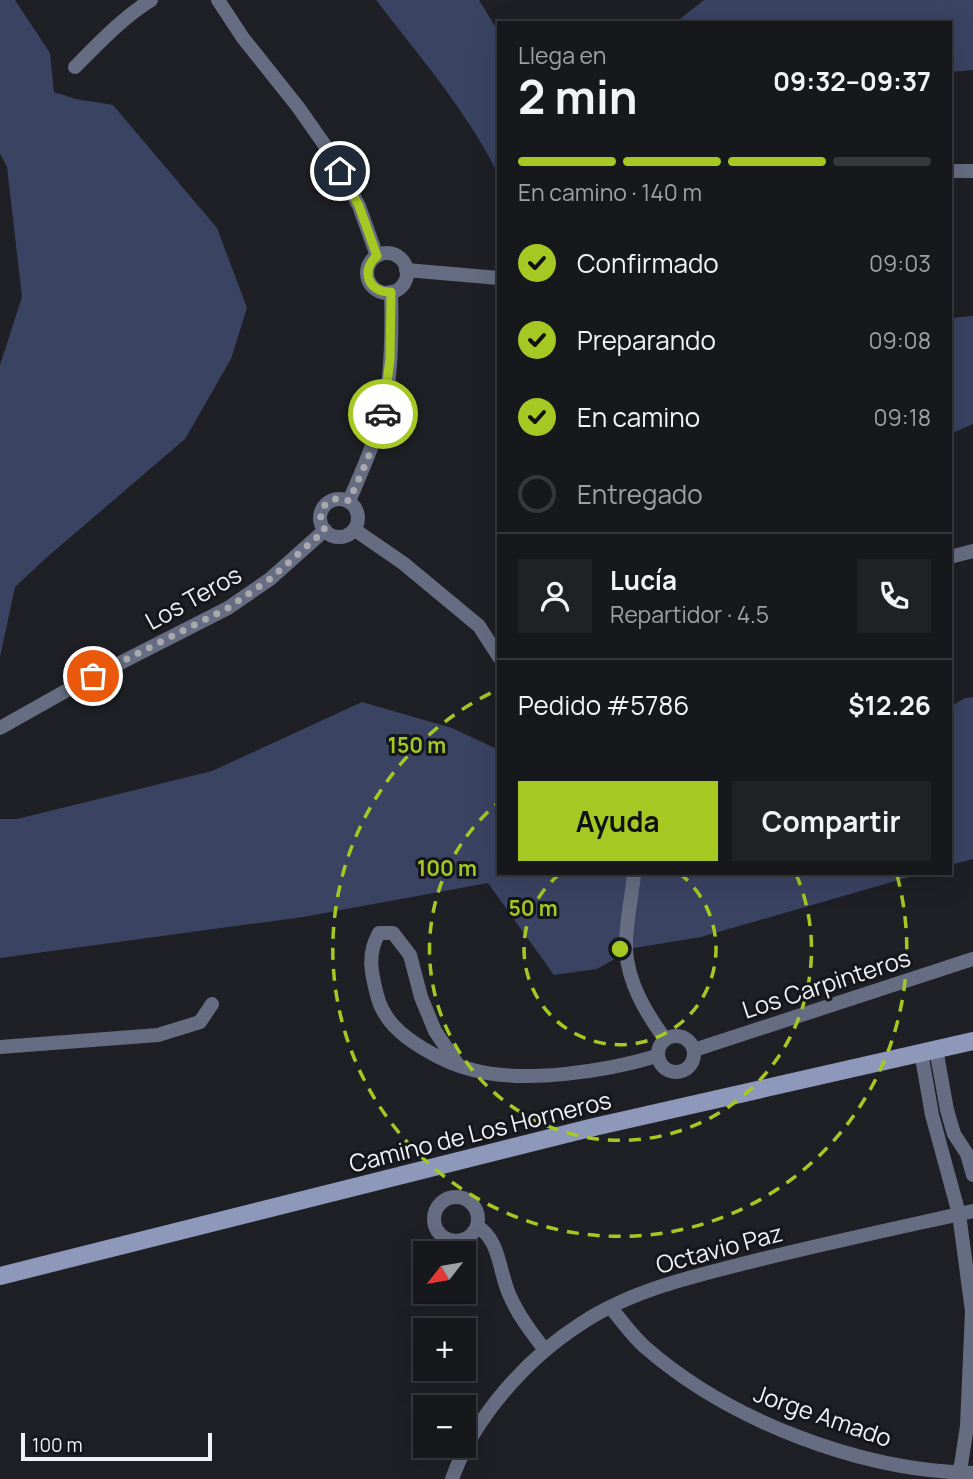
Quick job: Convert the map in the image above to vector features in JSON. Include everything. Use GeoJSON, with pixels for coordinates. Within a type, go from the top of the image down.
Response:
{"type":"FeatureCollection","features":[{"type":"Feature","properties":{"kind":"street"},"geometry":{"type":"LineString","coordinates":[[75,67],[136,9],[151,0]]}},
{"type":"Feature","properties":{"kind":"street"},"geometry":{"type":"LineString","coordinates":[[218,0],[243,38],[298,107],[331,154],[359,206],[377,256]]}},
{"type":"Feature","properties":{"kind":"street"},"geometry":{"type":"LineString","coordinates":[[952,171],[973,171]]}},
{"type":"Feature","properties":{"kind":"street"},"geometry":{"type":"LineString","coordinates":[[390,253],[396,255],[406,270],[405,282],[391,292],[379,291],[370,283],[368,277],[369,265],[377,256],[390,253]]}},
{"type":"Feature","properties":{"kind":"street"},"geometry":{"type":"LineString","coordinates":[[406,270],[497,278]]}},
{"type":"Feature","properties":{"kind":"street"},"geometry":{"type":"LineString","coordinates":[[349,501],[383,414],[390,359],[391,292]]}},
{"type":"Feature","properties":{"kind":"street"},"geometry":{"type":"LineString","coordinates":[[337,498],[349,501],[357,510],[358,524],[355,530],[340,537],[325,530],[320,513],[326,503],[337,498]]}},
{"type":"Feature","properties":{"kind":"street","name":"Los Teros"},"geometry":{"type":"LineString","coordinates":[[0,728],[71,688],[228,608],[270,579],[325,530]]}},
{"type":"Feature","properties":{"kind":"street"},"geometry":{"type":"LineString","coordinates":[[355,530],[403,563],[479,626],[497,654]]}},
{"type":"Feature","properties":{"kind":"street"},"geometry":{"type":"LineString","coordinates":[[952,556],[973,551]]}},
{"type":"Feature","properties":{"kind":"street"},"geometry":{"type":"LineString","coordinates":[[634,875],[626,949],[634,985],[664,1040]]}},
{"type":"Feature","properties":{"kind":"street"},"geometry":{"type":"LineString","coordinates":[[458,1065],[435,1031],[421,997],[410,955],[393,933],[379,933],[372,946],[371,973],[380,1006],[394,1028],[411,1042],[441,1059],[474,1071],[523,1076],[621,1066],[657,1056]]}},
{"type":"Feature","properties":{"kind":"street","name":"Los Carpinteros"},"geometry":{"type":"LineString","coordinates":[[694,1049],[973,959]]}},
{"type":"Feature","properties":{"kind":"street"},"geometry":{"type":"LineString","coordinates":[[0,1047],[158,1035],[200,1022],[212,1004]]}},
{"type":"Feature","properties":{"kind":"street"},"geometry":{"type":"LineString","coordinates":[[670,1037],[682,1037],[694,1049],[693,1062],[679,1072],[662,1067],[657,1056],[660,1044],[670,1037]]}},
{"type":"Feature","properties":{"kind":"street","name":"Camino de Los Horneros"},"geometry":{"type":"LineString","coordinates":[[0,1276],[594,1128],[973,1041]]}},
{"type":"Feature","properties":{"kind":"street"},"geometry":{"type":"LineString","coordinates":[[929,1051],[954,1134],[967,1154],[973,1175]]}},
{"type":"Feature","properties":{"kind":"street"},"geometry":{"type":"LineString","coordinates":[[929,1051],[932,1115],[966,1213],[972,1337],[967,1426],[961,1465],[956,1476]]}},
{"type":"Feature","properties":{"kind":"street","name":"Octavio Paz"},"geometry":{"type":"LineString","coordinates":[[452,1479],[481,1424],[505,1390],[545,1350],[583,1322],[636,1295],[694,1276],[966,1213]]}},
{"type":"Feature","properties":{"kind":"street"},"geometry":{"type":"LineString","coordinates":[[477,1226],[486,1231],[495,1247],[508,1292],[522,1321],[545,1350]]}},
{"type":"Feature","properties":{"kind":"street","name":"Jorge Amado"},"geometry":{"type":"LineString","coordinates":[[611,1308],[644,1347],[686,1379],[743,1413],[851,1454],[956,1476],[973,1473]]}},
{"type":"Feature","properties":{"kind":"shaded area"},"geometry":{"type":"Polygon","coordinates":[[[0,0],[15,0],[50,53],[54,92],[76,99],[113,105],[217,228],[247,308],[231,359],[185,439],[15,587],[0,657],[0,365],[22,297],[7,167],[0,153],[0,0]]]}},
{"type":"Feature","properties":{"kind":"shaded area"},"geometry":{"type":"Polygon","coordinates":[[[376,0],[479,0],[497,30],[497,172],[473,129],[426,63],[376,0]]]}},
{"type":"Feature","properties":{"kind":"shaded area"},"geometry":{"type":"Polygon","coordinates":[[[704,0],[973,0],[973,70],[952,72],[952,21],[674,21],[704,0]]]}},
{"type":"Feature","properties":{"kind":"shaded area"},"geometry":{"type":"Polygon","coordinates":[[[973,316],[973,424],[952,433],[952,318],[973,316]]]}},
{"type":"Feature","properties":{"kind":"shaded area"},"geometry":{"type":"Polygon","coordinates":[[[973,697],[973,859],[952,864],[952,706],[965,698],[973,697]]]}},
{"type":"Feature","properties":{"kind":"shaded area"},"geometry":{"type":"Polygon","coordinates":[[[362,702],[452,728],[497,749],[497,875],[916,875],[701,937],[634,948],[597,969],[554,975],[488,883],[303,917],[0,958],[0,819],[17,819],[212,771],[362,702]]]}},
{"type":"Feature","properties":{"kind":"way so far"},"geometry":{"type":"LineString","coordinates":[[93,676],[228,608],[270,579],[325,530],[321,525],[320,513],[331,500],[343,498],[349,501],[383,414]]}},
{"type":"Feature","properties":{"kind":"route"},"geometry":{"type":"LineString","coordinates":[[340,171],[359,206],[377,256],[369,265],[370,283],[379,291],[391,292],[390,359],[383,414]]}}]}
